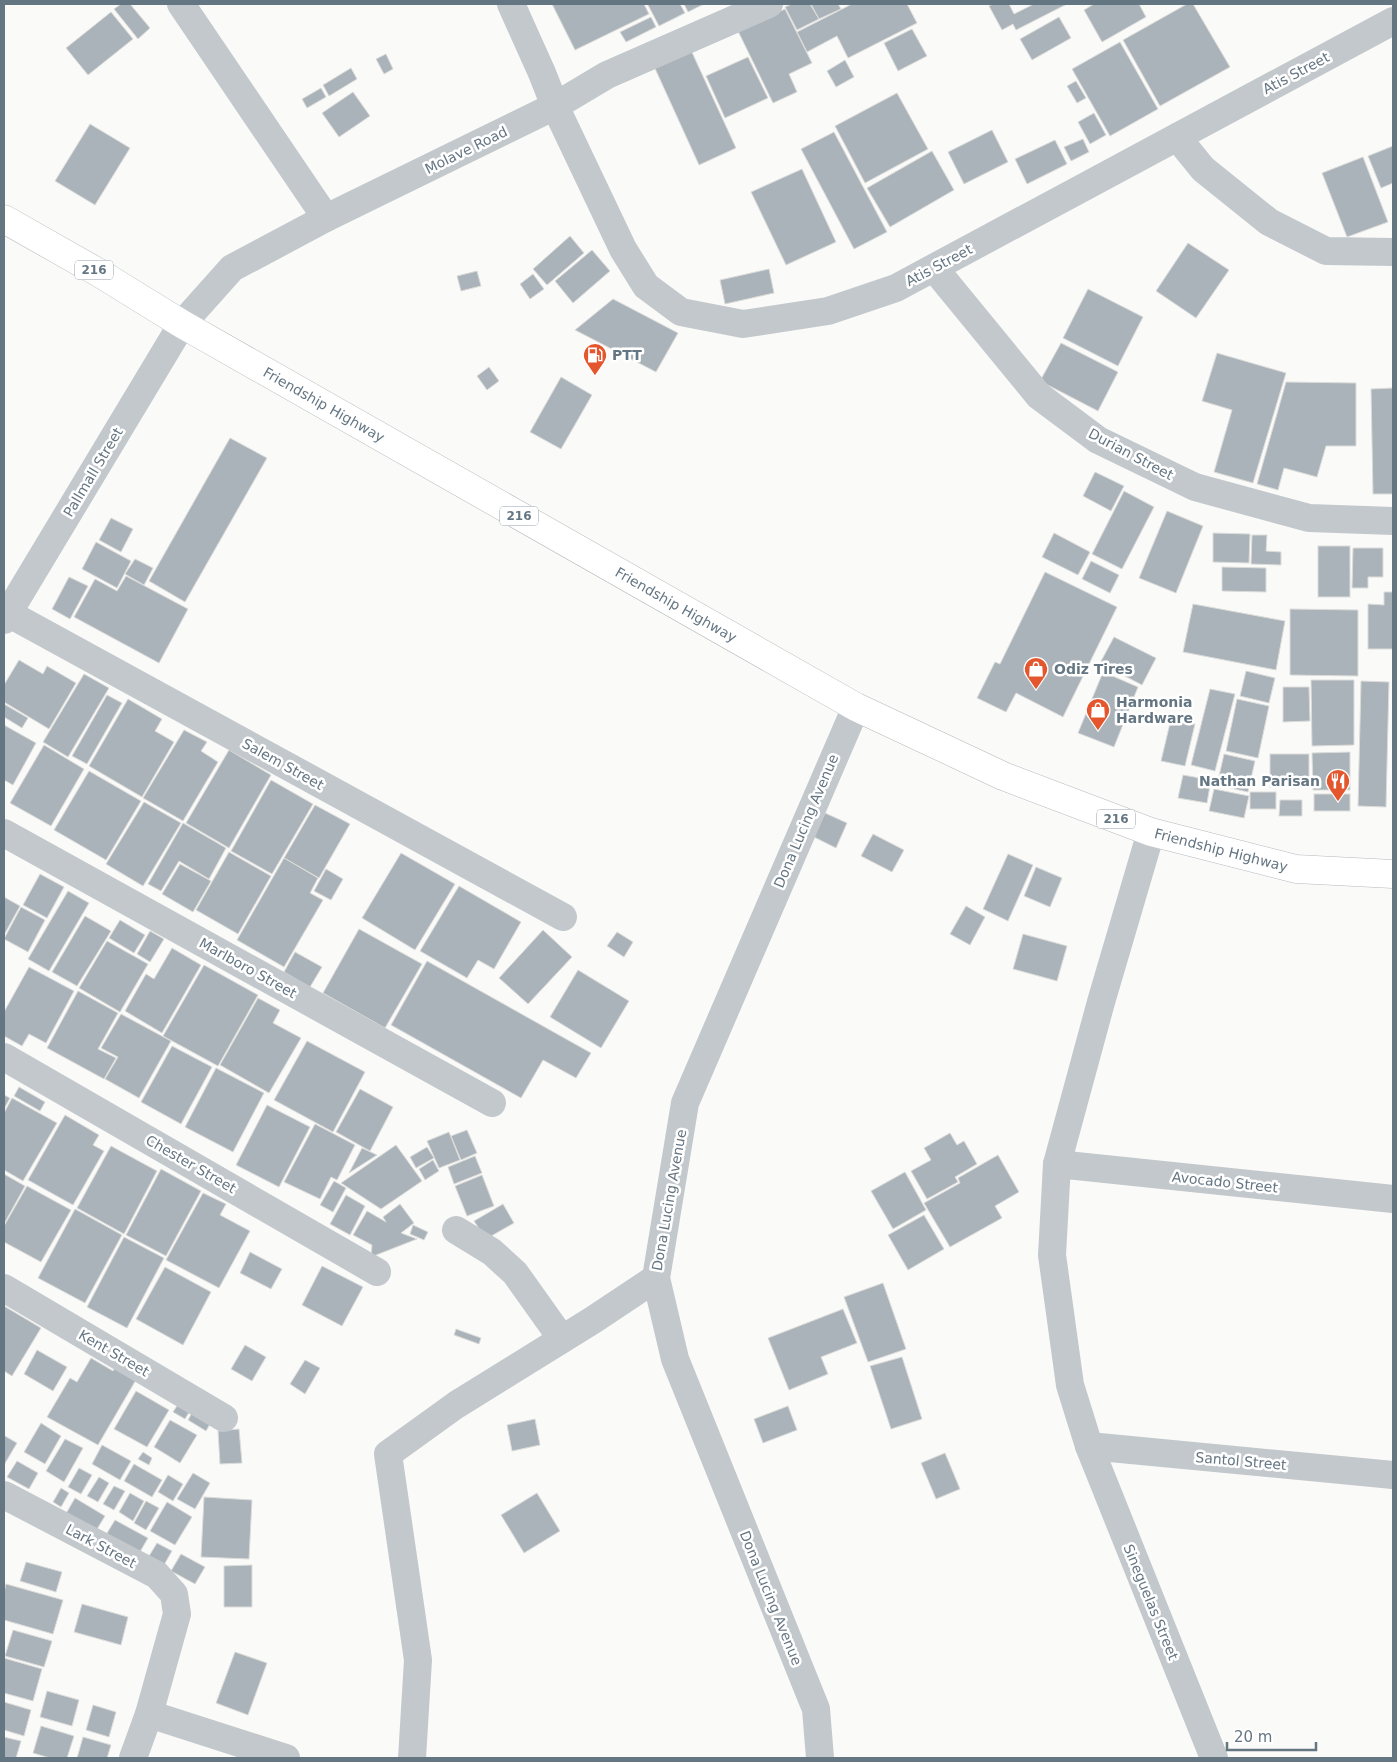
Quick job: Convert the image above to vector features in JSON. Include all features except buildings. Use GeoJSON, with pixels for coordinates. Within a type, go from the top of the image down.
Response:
{"type":"FeatureCollection","features":[{"type":"Feature","properties":{"kind":"main road","name":"Friendship Highway"},"geometry":{"type":"LineString","coordinates":[[4,219],[101,274],[182,324],[856,707],[1003,776],[1151,832],[1296,869],[1393,874]]}},
{"type":"Feature","properties":{"kind":"street"},"geometry":{"type":"LineString","coordinates":[[181,4],[326,218]]}},
{"type":"Feature","properties":{"kind":"street","name":"Atis Street"},"geometry":{"type":"LineString","coordinates":[[511,4],[555,106],[623,249],[646,286],[681,312],[743,324],[828,311],[896,288],[1393,21]]}},
{"type":"Feature","properties":{"kind":"street","name":"Molave Road"},"geometry":{"type":"LineString","coordinates":[[182,324],[232,268],[326,218],[555,106],[607,75],[769,4]]}},
{"type":"Feature","properties":{"kind":"street"},"geometry":{"type":"LineString","coordinates":[[1177,137],[1203,169],[1269,222],[1326,251],[1393,252]]}},
{"type":"Feature","properties":{"kind":"street","name":"Durian Street"},"geometry":{"type":"LineString","coordinates":[[934,268],[1039,396],[1098,440],[1204,490],[1309,518],[1393,522]]}},
{"type":"Feature","properties":{"kind":"street","name":"Pallmall Street"},"geometry":{"type":"LineString","coordinates":[[5,615],[182,324]]}},
{"type":"Feature","properties":{"kind":"street","name":"Salem Street"},"geometry":{"type":"LineString","coordinates":[[5,615],[563,917]]}},
{"type":"Feature","properties":{"kind":"street","name":"Dona Lucing Avenue"},"geometry":{"type":"LineString","coordinates":[[820,1758],[816,1709],[675,1358],[656,1278],[685,1103],[856,707]]}},
{"type":"Feature","properties":{"kind":"street","name":"Sineguelas Street"},"geometry":{"type":"LineString","coordinates":[[1151,832],[1101,1002],[1057,1164],[1052,1255],[1070,1385],[1089,1446],[1214,1758]]}},
{"type":"Feature","properties":{"kind":"street","name":"Marlboro Street"},"geometry":{"type":"LineString","coordinates":[[4,834],[492,1103]]}},
{"type":"Feature","properties":{"kind":"street","name":"Chester Street"},"geometry":{"type":"LineString","coordinates":[[4,1057],[378,1272]]}},
{"type":"Feature","properties":{"kind":"street","name":"Avocado Street"},"geometry":{"type":"LineString","coordinates":[[1057,1164],[1393,1199]]}},
{"type":"Feature","properties":{"kind":"street"},"geometry":{"type":"LineString","coordinates":[[456,1230],[492,1252],[515,1272],[562,1339]]}},
{"type":"Feature","properties":{"kind":"street"},"geometry":{"type":"LineString","coordinates":[[412,1758],[418,1660],[388,1454],[456,1406],[656,1278]]}},
{"type":"Feature","properties":{"kind":"street","name":"Kent Street"},"geometry":{"type":"LineString","coordinates":[[4,1288],[224,1418]]}},
{"type":"Feature","properties":{"kind":"street","name":"Santol Street"},"geometry":{"type":"LineString","coordinates":[[1089,1446],[1393,1475]]}},
{"type":"Feature","properties":{"kind":"street","name":"Lark Street"},"geometry":{"type":"LineString","coordinates":[[5,1501],[157,1576],[174,1594],[177,1614],[150,1714]]}},
{"type":"Feature","properties":{"kind":"street"},"geometry":{"type":"LineString","coordinates":[[133,1758],[150,1714],[286,1758]]}},
{"type":"Feature","properties":{"kind":"place","name":"PTT"},"geometry":{"type":"Point","coordinates":[595,376]}},
{"type":"Feature","properties":{"kind":"place","name":"Odiz Tires"},"geometry":{"type":"Point","coordinates":[1036,690]}},
{"type":"Feature","properties":{"kind":"place","name":"Harmonia Hardware"},"geometry":{"type":"Point","coordinates":[1098,731]}},
{"type":"Feature","properties":{"kind":"place","name":"Nathan Parisan"},"geometry":{"type":"Point","coordinates":[1338,802]}}]}
